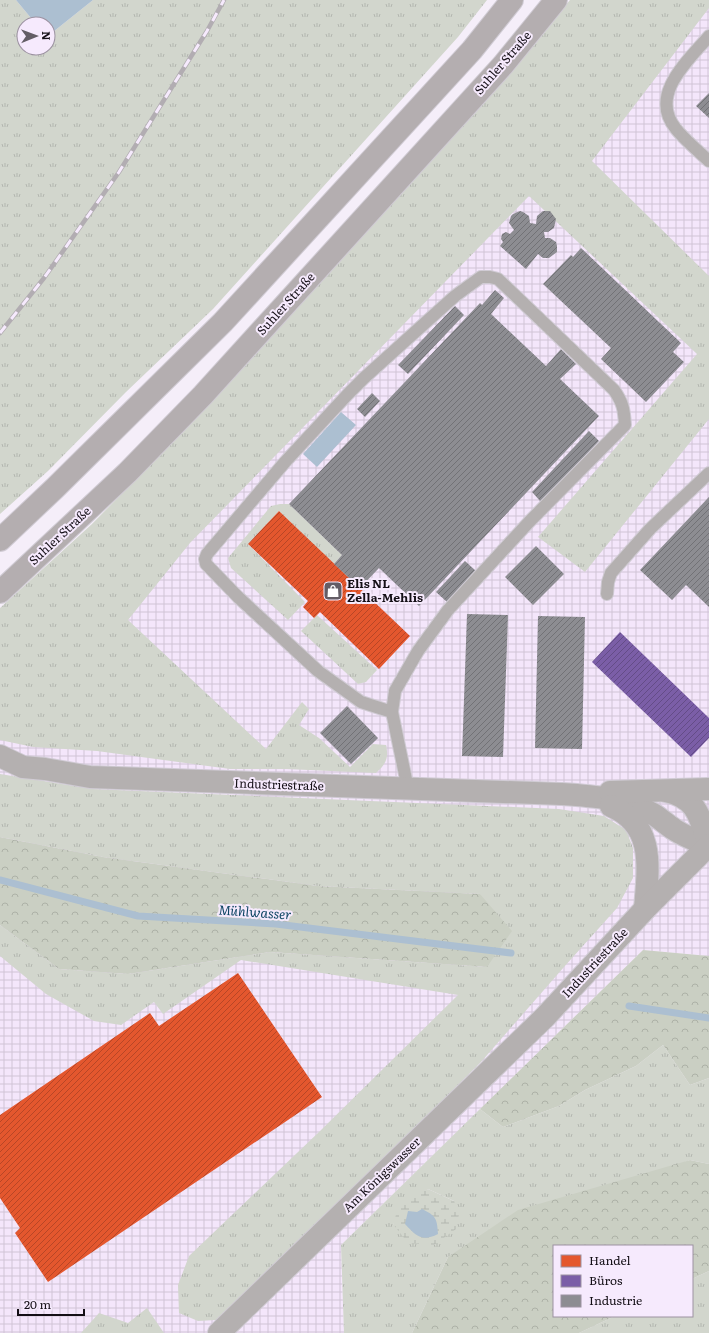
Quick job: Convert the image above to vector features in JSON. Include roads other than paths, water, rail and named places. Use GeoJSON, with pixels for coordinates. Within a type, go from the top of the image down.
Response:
{"type":"FeatureCollection","features":[{"type":"Feature","properties":{"kind":"main road"},"geometry":{"type":"LineString","coordinates":[[0,540],[55,488],[223,322],[472,50],[512,0]]}},
{"type":"Feature","properties":{"kind":"main road","name":"Suhler Straße"},"geometry":{"type":"LineString","coordinates":[[0,592],[127,473],[203,395],[503,65],[556,0]]}},
{"type":"Feature","properties":{"kind":"street","name":"Industriestraße"},"geometry":{"type":"LineString","coordinates":[[0,756],[23,766],[90,777],[560,794],[604,798],[631,805],[652,814],[674,830],[709,846]]}},
{"type":"Feature","properties":{"kind":"street"},"geometry":{"type":"LineString","coordinates":[[0,767],[23,766]]}},
{"type":"Feature","properties":{"kind":"street","name":"Industriestraße"},"geometry":{"type":"LineString","coordinates":[[560,794],[709,789]]}},
{"type":"Feature","properties":{"kind":"street","name":"Industriestraße"},"geometry":{"type":"LineString","coordinates":[[662,790],[679,795],[692,804],[697,812],[709,846]]}},
{"type":"Feature","properties":{"kind":"street","name":"Industriestraße"},"geometry":{"type":"LineString","coordinates":[[560,794],[604,803],[624,812],[634,822],[645,842],[647,852],[648,867],[645,909]]}},
{"type":"Feature","properties":{"kind":"street","name":"Industriestraße"},"geometry":{"type":"LineString","coordinates":[[545,1017],[645,909],[709,846]]}},
{"type":"Feature","properties":{"kind":"street","name":"Am Königswasser"},"geometry":{"type":"LineString","coordinates":[[219,1333],[545,1017]]}},
{"type":"Feature","properties":{"kind":"lane"},"geometry":{"type":"LineString","coordinates":[[709,36],[674,78],[668,92],[666,104],[669,117],[675,128],[709,161]]}},
{"type":"Feature","properties":{"kind":"lane"},"geometry":{"type":"LineString","coordinates":[[392,712],[361,702],[318,671],[238,597],[206,564],[205,558],[286,462],[364,378],[455,296],[481,277],[490,276],[498,280],[614,390],[622,402],[625,425],[529,522],[448,610],[418,650],[395,691],[392,712],[408,789]]}},
{"type":"Feature","properties":{"kind":"lane"},"geometry":{"type":"LineString","coordinates":[[607,594],[608,582],[611,573],[650,529],[709,473]]}},
{"type":"Feature","properties":{"kind":"water"},"geometry":{"type":"Polygon","coordinates":[[[16,0],[93,0],[56,30],[56,16],[29,16],[16,0]]]}},
{"type":"Feature","properties":{"kind":"water"},"geometry":{"type":"Polygon","coordinates":[[[341,412],[356,425],[317,467],[303,454],[341,412]]]}},
{"type":"Feature","properties":{"kind":"water"},"geometry":{"type":"Polygon","coordinates":[[[422,1209],[435,1218],[438,1234],[428,1238],[423,1238],[416,1235],[405,1224],[408,1211],[417,1212],[422,1209]]]}},
{"type":"Feature","properties":{"kind":"waterway","name":"Mühlwasser"},"geometry":{"type":"LineString","coordinates":[[0,880],[138,916],[276,924],[511,953]]}},
{"type":"Feature","properties":{"kind":"waterway","name":"Mühlwasser"},"geometry":{"type":"LineString","coordinates":[[629,1006],[709,1018]]}},
{"type":"Feature","properties":{"kind":"railway"},"geometry":{"type":"LineString","coordinates":[[0,333],[44,278],[119,172],[207,31],[224,0]]}},
{"type":"Feature","properties":{"kind":"place","name":"Elis NL Zella-Mehlis"},"geometry":{"type":"Point","coordinates":[333,591]}}]}
